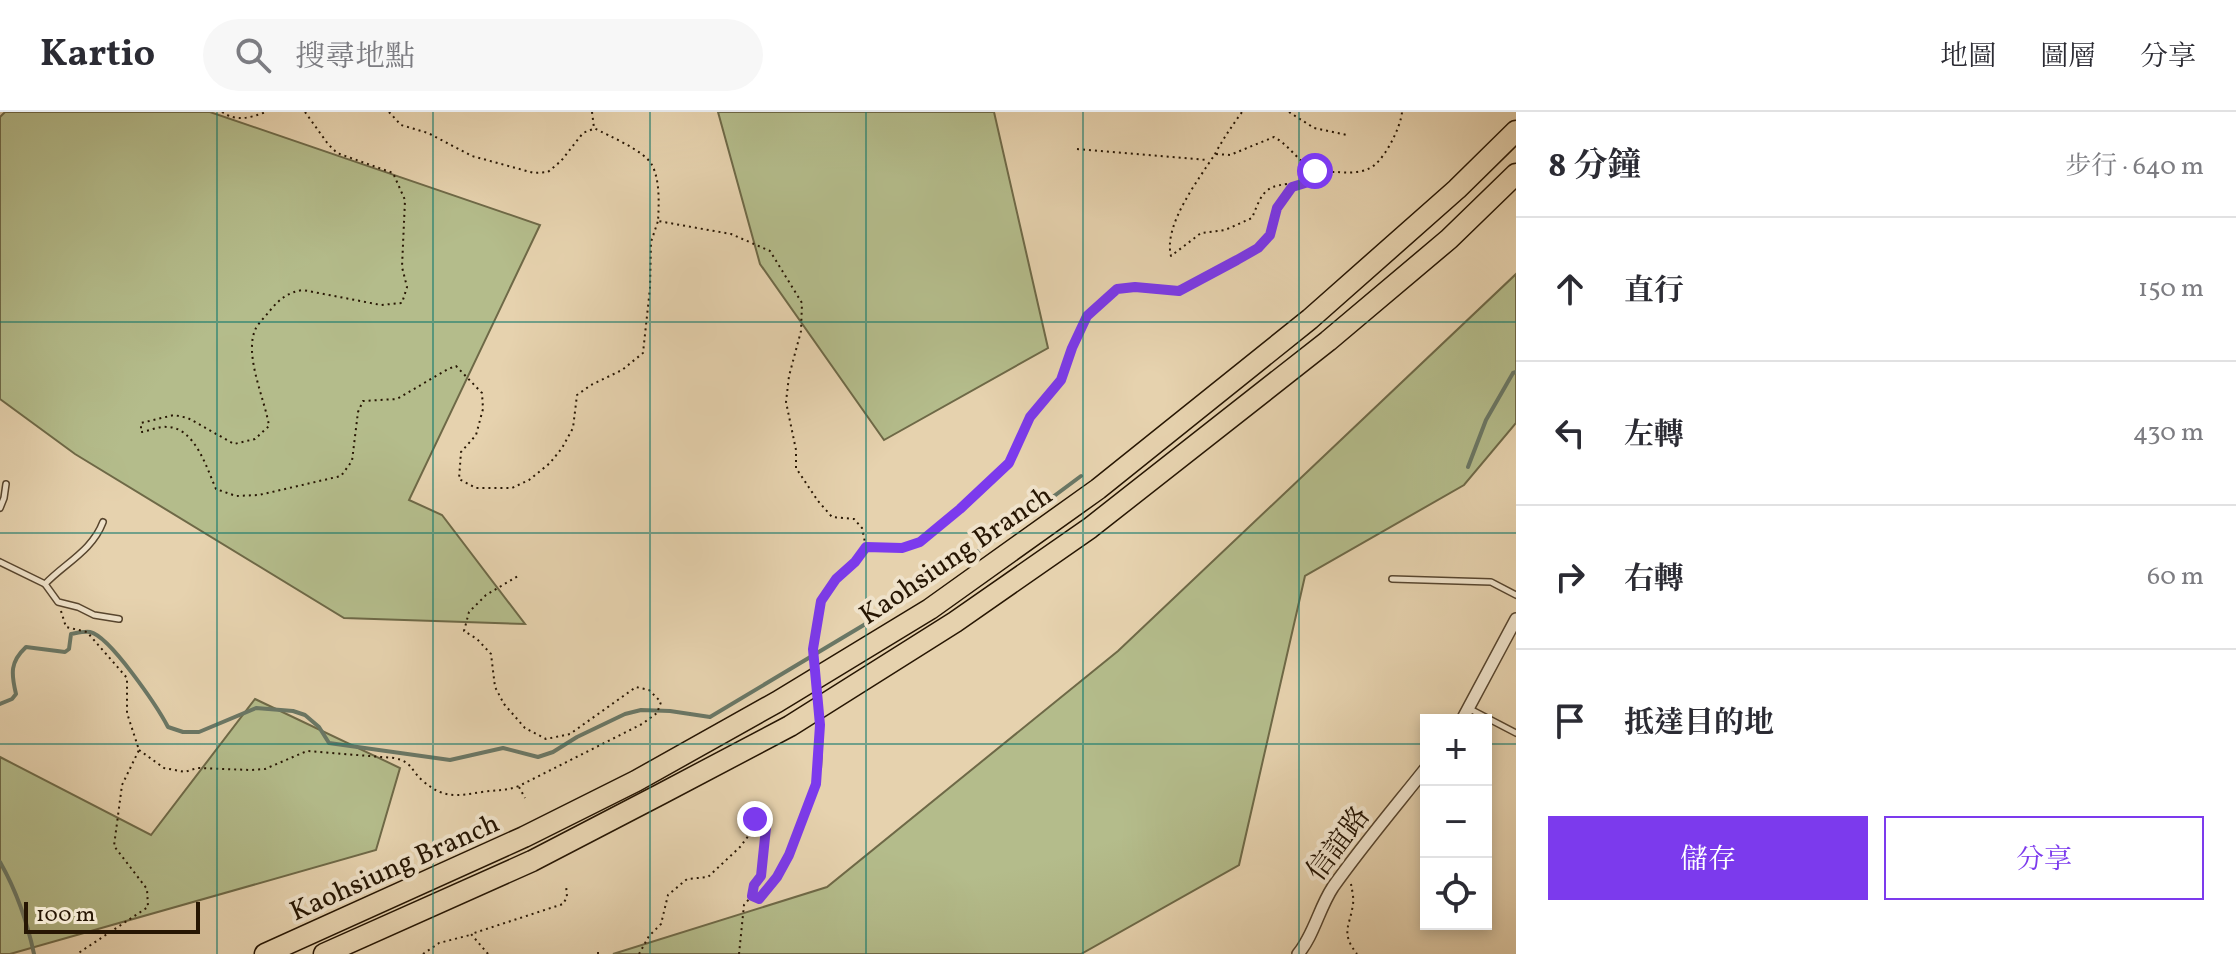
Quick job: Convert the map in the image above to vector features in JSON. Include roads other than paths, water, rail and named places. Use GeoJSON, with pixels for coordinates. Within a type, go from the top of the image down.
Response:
{"type":"FeatureCollection","features":[{"type":"Feature","properties":{"kind":"highway","name":"Kaohsiung Branch"},"geometry":{"type":"LineString","coordinates":[[265,954],[498,849],[636,781],[777,702],[930,609],[1098,489],[1310,319],[1457,189],[1516,131]]}},
{"type":"Feature","properties":{"kind":"highway","name":"Kaohsiung Branch"},"geometry":{"type":"LineString","coordinates":[[324,954],[532,861],[790,726],[966,615],[1090,528],[1317,350],[1449,239],[1516,174]]}},
{"type":"Feature","properties":{"kind":"street"},"geometry":{"type":"LineString","coordinates":[[1465,714],[1516,619]]}},
{"type":"Feature","properties":{"kind":"street","name":"信誼路"},"geometry":{"type":"LineString","coordinates":[[1298,954],[1322,905],[1349,865],[1420,776]]}},
{"type":"Feature","properties":{"kind":"lane"},"geometry":{"type":"LineString","coordinates":[[0,508],[6,484]]}},
{"type":"Feature","properties":{"kind":"lane"},"geometry":{"type":"LineString","coordinates":[[45,584],[57,571],[84,552],[103,522]]}},
{"type":"Feature","properties":{"kind":"lane"},"geometry":{"type":"LineString","coordinates":[[0,562],[45,584],[58,602],[94,615],[119,619]]}},
{"type":"Feature","properties":{"kind":"lane"},"geometry":{"type":"LineString","coordinates":[[818,769],[820,725],[813,649],[821,601],[836,579]]}},
{"type":"Feature","properties":{"kind":"lane"},"geometry":{"type":"LineString","coordinates":[[1392,579],[1491,582],[1516,595]]}},
{"type":"Feature","properties":{"kind":"lane"},"geometry":{"type":"LineString","coordinates":[[1468,708],[1516,733]]}},
{"type":"Feature","properties":{"kind":"waterway"},"geometry":{"type":"LineString","coordinates":[[1468,467],[1486,420],[1516,372]]}},
{"type":"Feature","properties":{"kind":"waterway"},"geometry":{"type":"LineString","coordinates":[[0,704],[16,694],[13,668],[26,647],[65,652],[69,649],[71,634],[88,632],[99,636],[121,659],[168,727],[183,732],[199,732],[256,708],[305,715],[319,727],[329,743],[450,760],[503,748],[538,757],[625,714],[641,710],[710,717],[909,598],[995,540],[1081,476]]}},
{"type":"Feature","properties":{"kind":"waterway"},"geometry":{"type":"LineString","coordinates":[[0,862],[21,907],[34,954]]}}]}
